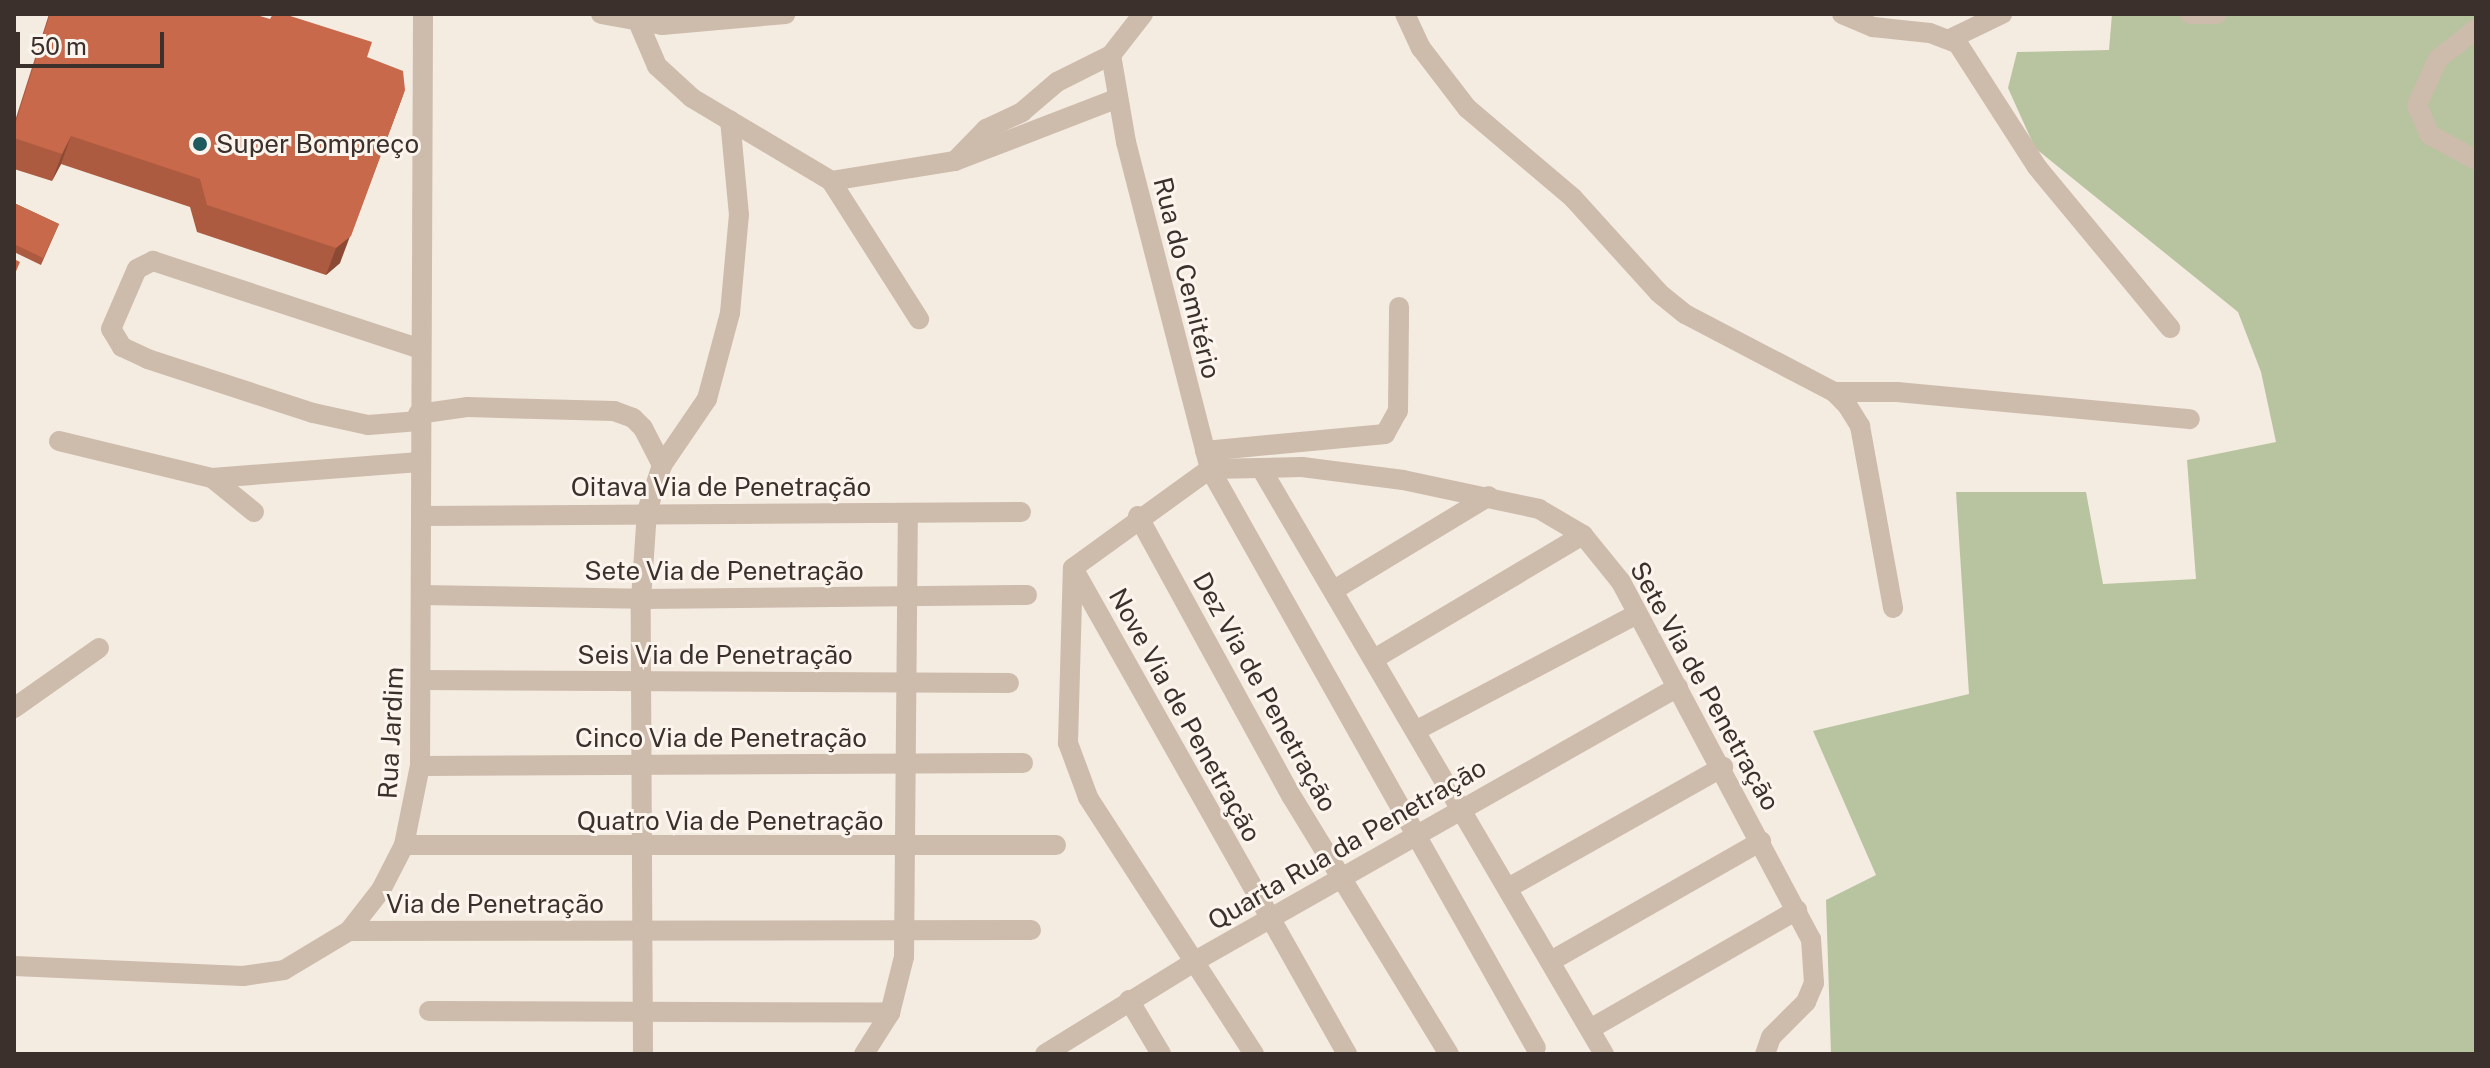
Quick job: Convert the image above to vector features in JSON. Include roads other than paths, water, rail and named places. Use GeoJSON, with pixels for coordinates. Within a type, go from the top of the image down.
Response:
{"type":"FeatureCollection","features":[{"type":"Feature","properties":{"kind":"street","name":"Rua Jardim"},"geometry":{"type":"LineString","coordinates":[[14,966],[268,974],[309,958],[349,931],[381,890],[404,845],[420,766],[421,516],[418,418],[423,14]]}},
{"type":"Feature","properties":{"kind":"street"},"geometry":{"type":"LineString","coordinates":[[601,14],[639,24],[786,14]]}},
{"type":"Feature","properties":{"kind":"street"},"geometry":{"type":"LineString","coordinates":[[955,161],[976,135],[1022,112],[1057,82],[1111,55],[1143,14]]}},
{"type":"Feature","properties":{"kind":"street"},"geometry":{"type":"LineString","coordinates":[[1405,14],[1421,48],[1467,108],[1573,198],[1659,293],[1685,314],[1834,392],[1860,426],[1893,608]]}},
{"type":"Feature","properties":{"kind":"street"},"geometry":{"type":"LineString","coordinates":[[1842,14],[1873,27],[1950,39],[2002,14]]}},
{"type":"Feature","properties":{"kind":"street"},"geometry":{"type":"LineString","coordinates":[[2190,14],[2217,14]]}},
{"type":"Feature","properties":{"kind":"street"},"geometry":{"type":"LineString","coordinates":[[639,24],[646,47],[669,79],[831,181],[919,319]]}},
{"type":"Feature","properties":{"kind":"street"},"geometry":{"type":"LineString","coordinates":[[2476,29],[2438,59],[2417,105],[2430,135],[2476,160]]}},
{"type":"Feature","properties":{"kind":"street"},"geometry":{"type":"LineString","coordinates":[[1950,39],[2037,167],[2170,328]]}},
{"type":"Feature","properties":{"kind":"street","name":"Rua do Cemitério"},"geometry":{"type":"LineString","coordinates":[[1111,55],[1116,99],[1208,460],[1415,838],[1536,1048]]}},
{"type":"Feature","properties":{"kind":"street"},"geometry":{"type":"LineString","coordinates":[[831,181],[955,161],[1116,99]]}},
{"type":"Feature","properties":{"kind":"street","name":"Via de Penetração"},"geometry":{"type":"LineString","coordinates":[[643,1054],[641,599],[647,511],[662,465],[707,399],[730,313],[739,215],[730,120]]}},
{"type":"Feature","properties":{"kind":"street"},"geometry":{"type":"LineString","coordinates":[[420,349],[153,261],[137,269],[111,329],[122,347],[148,359],[313,413],[368,425],[467,407],[614,411],[633,418],[643,428],[662,465]]}},
{"type":"Feature","properties":{"kind":"street"},"geometry":{"type":"LineString","coordinates":[[1254,1054],[1197,960],[1103,820],[1070,758],[1073,568],[1208,460],[1385,434],[1394,426],[1398,411],[1399,307]]}},
{"type":"Feature","properties":{"kind":"street"},"geometry":{"type":"LineString","coordinates":[[1834,392],[1897,392],[2190,419]]}},
{"type":"Feature","properties":{"kind":"street"},"geometry":{"type":"LineString","coordinates":[[59,441],[212,478],[419,462]]}},
{"type":"Feature","properties":{"kind":"street","name":"Sete Via de Penetração"},"geometry":{"type":"LineString","coordinates":[[1208,460],[1262,470],[1344,470],[1489,496],[1539,509],[1583,535],[1621,582],[1723,767],[1811,939],[1814,983],[1806,1002],[1771,1037],[1765,1054]]}},
{"type":"Feature","properties":{"kind":"street"},"geometry":{"type":"LineString","coordinates":[[1262,470],[1463,807],[1604,1054]]}},
{"type":"Feature","properties":{"kind":"street"},"geometry":{"type":"LineString","coordinates":[[212,478],[254,512]]}},
{"type":"Feature","properties":{"kind":"street"},"geometry":{"type":"LineString","coordinates":[[1334,590],[1489,496]]}},
{"type":"Feature","properties":{"kind":"street","name":"Oitava Via de Penetração"},"geometry":{"type":"LineString","coordinates":[[421,516],[647,511],[1021,512]]}},
{"type":"Feature","properties":{"kind":"street"},"geometry":{"type":"LineString","coordinates":[[864,1054],[890,1013],[900,986],[906,930],[908,514]]}},
{"type":"Feature","properties":{"kind":"street","name":"Dez Via de Penetração"},"geometry":{"type":"LineString","coordinates":[[1138,516],[1340,878],[1449,1054]]}},
{"type":"Feature","properties":{"kind":"street"},"geometry":{"type":"LineString","coordinates":[[1374,659],[1583,535]]}},
{"type":"Feature","properties":{"kind":"street","name":"Nove Via de Penetração"},"geometry":{"type":"LineString","coordinates":[[1073,568],[1347,1054]]}},
{"type":"Feature","properties":{"kind":"street","name":"Sete Via de Penetração"},"geometry":{"type":"LineString","coordinates":[[421,595],[641,599],[1027,595]]}},
{"type":"Feature","properties":{"kind":"street"},"geometry":{"type":"LineString","coordinates":[[1417,730],[1637,614]]}},
{"type":"Feature","properties":{"kind":"street"},"geometry":{"type":"LineString","coordinates":[[14,708],[99,648]]}},
{"type":"Feature","properties":{"kind":"street","name":"Seis Via de Penetração"},"geometry":{"type":"LineString","coordinates":[[421,680],[1009,683]]}},
{"type":"Feature","properties":{"kind":"street","name":"Quarta Rua da Penetração"},"geometry":{"type":"LineString","coordinates":[[1057,1051],[1129,1000],[1197,960],[1678,687]]}},
{"type":"Feature","properties":{"kind":"street","name":"Cinco Via de Penetração"},"geometry":{"type":"LineString","coordinates":[[420,766],[1023,763]]}},
{"type":"Feature","properties":{"kind":"street"},"geometry":{"type":"LineString","coordinates":[[1508,888],[1723,767]]}},
{"type":"Feature","properties":{"kind":"street"},"geometry":{"type":"LineString","coordinates":[[1551,961],[1761,841]]}},
{"type":"Feature","properties":{"kind":"street","name":"Quatro Via de Penetração"},"geometry":{"type":"LineString","coordinates":[[404,845],[907,848],[1056,845]]}},
{"type":"Feature","properties":{"kind":"street"},"geometry":{"type":"LineString","coordinates":[[1590,1029],[1797,910]]}},
{"type":"Feature","properties":{"kind":"street","name":"Via de Penetração"},"geometry":{"type":"LineString","coordinates":[[349,931],[1031,930]]}},
{"type":"Feature","properties":{"kind":"street"},"geometry":{"type":"LineString","coordinates":[[1129,1000],[1161,1054]]}},
{"type":"Feature","properties":{"kind":"street"},"geometry":{"type":"LineString","coordinates":[[429,1011],[890,1013]]}},
{"type":"Feature","properties":{"kind":"place","name":"Super Bompreço"},"geometry":{"type":"Point","coordinates":[200,144]}}]}
